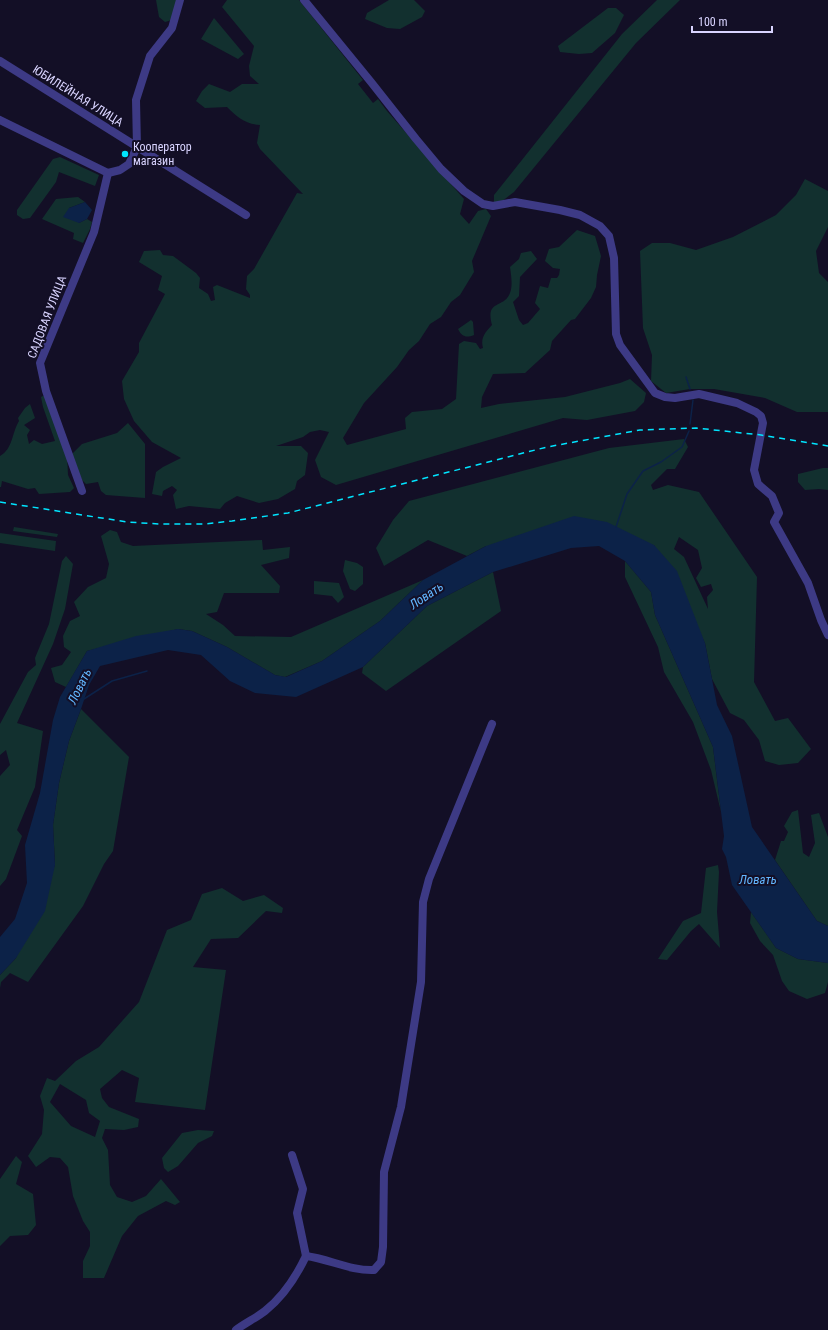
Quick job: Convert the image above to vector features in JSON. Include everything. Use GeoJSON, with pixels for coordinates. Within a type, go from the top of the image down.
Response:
{"type":"FeatureCollection","features":[{"type":"Feature","properties":{"kind":"street"},"geometry":{"type":"LineString","coordinates":[[0,120],[108,173],[120,170],[128,164],[137,147],[136,100],[150,56],[172,28],[180,0]]}},
{"type":"Feature","properties":{"kind":"street"},"geometry":{"type":"LineString","coordinates":[[304,0],[441,169],[464,191],[483,204],[493,206],[514,202],[580,215],[600,226],[609,236],[614,258],[616,334],[620,345],[654,392],[665,397],[675,398],[699,394],[737,403],[761,416],[763,423],[754,470],[758,484],[772,496],[779,513],[774,522],[808,583],[820,620],[828,635]]}},
{"type":"Feature","properties":{"kind":"street","name":"ЮБИЛЕЙНАЯ УЛИЦА"},"geometry":{"type":"LineString","coordinates":[[0,60],[246,215]]}},
{"type":"Feature","properties":{"kind":"street","name":"САДОВАЯ УЛИЦА"},"geometry":{"type":"LineString","coordinates":[[82,491],[46,391],[40,364],[94,232],[108,173]]}},
{"type":"Feature","properties":{"kind":"street"},"geometry":{"type":"LineString","coordinates":[[306,1256],[364,1270],[374,1270],[381,1262],[384,1247],[384,1172],[401,1107],[421,982],[423,902],[429,880],[492,724]]}},
{"type":"Feature","properties":{"kind":"street"},"geometry":{"type":"LineString","coordinates":[[236,1330],[265,1311],[284,1293],[297,1275],[306,1256],[297,1213],[303,1189],[292,1155]]}},
{"type":"Feature","properties":{"kind":"green space"},"geometry":{"type":"Polygon","coordinates":[[[156,0],[178,0],[172,20],[165,22],[159,17],[156,0]]]}},
{"type":"Feature","properties":{"kind":"green space"},"geometry":{"type":"Polygon","coordinates":[[[227,0],[299,0],[363,80],[358,84],[373,103],[378,99],[464,199],[460,214],[469,224],[478,211],[486,209],[491,216],[472,261],[474,272],[460,295],[451,302],[441,317],[430,324],[419,341],[409,350],[397,367],[364,403],[343,438],[347,445],[406,429],[405,418],[412,412],[442,409],[456,399],[459,344],[464,341],[476,343],[480,349],[483,348],[483,338],[492,325],[491,311],[496,305],[507,298],[511,290],[512,284],[510,267],[519,259],[521,253],[531,251],[537,259],[520,277],[519,296],[513,302],[519,320],[523,325],[528,323],[540,309],[535,303],[540,286],[548,288],[551,278],[557,278],[559,275],[560,269],[553,268],[545,261],[549,249],[559,247],[577,230],[595,236],[601,256],[596,287],[591,298],[575,319],[571,320],[552,341],[550,350],[525,373],[493,374],[482,397],[481,408],[499,404],[565,397],[630,379],[646,393],[644,402],[635,411],[587,420],[563,418],[336,485],[321,477],[315,460],[329,432],[320,430],[310,432],[303,437],[276,446],[301,446],[308,453],[305,475],[297,481],[295,489],[278,499],[259,503],[237,496],[225,503],[220,509],[189,506],[176,509],[173,495],[177,490],[172,486],[163,491],[162,496],[152,494],[156,472],[181,458],[152,442],[134,421],[124,399],[122,381],[139,352],[139,343],[165,294],[158,290],[162,276],[139,262],[144,251],[160,250],[163,255],[173,256],[196,273],[200,278],[199,288],[208,294],[211,301],[215,300],[213,287],[217,285],[250,298],[250,295],[246,289],[247,276],[254,269],[297,193],[303,194],[260,149],[257,143],[260,125],[250,123],[242,119],[227,107],[205,108],[196,101],[202,91],[209,84],[230,92],[242,84],[259,84],[250,76],[249,66],[254,46],[222,7],[227,0]]]}},
{"type":"Feature","properties":{"kind":"green space"},"geometry":{"type":"Polygon","coordinates":[[[389,0],[414,0],[425,11],[422,17],[400,29],[387,28],[365,19],[367,13],[389,0]]]}},
{"type":"Feature","properties":{"kind":"green space"},"geometry":{"type":"Polygon","coordinates":[[[657,0],[680,0],[636,43],[514,192],[501,202],[494,202],[494,195],[622,34],[657,0]]]}},
{"type":"Feature","properties":{"kind":"green space"},"geometry":{"type":"Polygon","coordinates":[[[608,8],[616,8],[624,15],[615,33],[592,53],[579,54],[560,52],[558,46],[608,8]]]}},
{"type":"Feature","properties":{"kind":"green space"},"geometry":{"type":"Polygon","coordinates":[[[214,18],[244,54],[238,59],[201,39],[214,18]]]}},
{"type":"Feature","properties":{"kind":"green space"},"geometry":{"type":"Polygon","coordinates":[[[60,157],[99,175],[95,186],[59,172],[56,182],[30,218],[23,219],[17,215],[17,210],[53,159],[60,157]]]}},
{"type":"Feature","properties":{"kind":"green space"},"geometry":{"type":"Polygon","coordinates":[[[805,179],[828,191],[828,227],[816,251],[819,273],[828,282],[828,412],[797,412],[765,398],[714,389],[690,389],[666,393],[651,381],[652,355],[643,328],[640,251],[652,243],[670,243],[696,250],[733,237],[776,215],[796,195],[805,179]]]}},
{"type":"Feature","properties":{"kind":"green space"},"geometry":{"type":"Polygon","coordinates":[[[78,197],[85,202],[69,208],[79,223],[87,219],[92,222],[83,243],[73,239],[74,233],[42,219],[56,199],[78,197]]]}},
{"type":"Feature","properties":{"kind":"green space"},"geometry":{"type":"Polygon","coordinates":[[[471,320],[473,322],[474,335],[464,336],[458,329],[471,320]]]}},
{"type":"Feature","properties":{"kind":"green space"},"geometry":{"type":"Polygon","coordinates":[[[45,395],[67,455],[68,475],[74,488],[70,492],[39,494],[35,488],[28,489],[2,481],[0,487],[0,456],[10,445],[19,421],[18,418],[30,404],[35,418],[24,425],[30,430],[27,435],[29,444],[34,440],[42,444],[55,441],[43,407],[41,397],[45,395]]]}},
{"type":"Feature","properties":{"kind":"green space"},"geometry":{"type":"Polygon","coordinates":[[[128,423],[145,444],[145,498],[106,495],[101,491],[98,482],[86,484],[82,480],[71,455],[82,444],[117,433],[128,423]]]}},
{"type":"Feature","properties":{"kind":"green space"},"geometry":{"type":"Polygon","coordinates":[[[684,439],[688,447],[675,469],[667,469],[651,485],[653,490],[668,485],[699,492],[757,577],[754,682],[775,721],[788,718],[811,749],[798,763],[779,765],[765,761],[759,740],[744,720],[730,713],[712,679],[705,643],[654,545],[486,546],[467,556],[428,540],[384,566],[376,548],[393,520],[409,501],[609,448],[684,439]],[[679,537],[674,549],[684,557],[708,609],[707,597],[713,590],[711,584],[701,587],[696,578],[702,568],[698,550],[679,537]]]}},
{"type":"Feature","properties":{"kind":"green space"},"geometry":{"type":"Polygon","coordinates":[[[828,468],[828,490],[805,490],[798,482],[798,474],[828,468]]]}},
{"type":"Feature","properties":{"kind":"green space"},"geometry":{"type":"Polygon","coordinates":[[[14,527],[58,534],[57,537],[13,531],[14,527]]]}},
{"type":"Feature","properties":{"kind":"green space"},"geometry":{"type":"Polygon","coordinates":[[[110,530],[117,532],[121,542],[133,546],[262,540],[263,550],[290,547],[289,558],[261,565],[280,586],[279,593],[224,593],[217,612],[206,614],[223,625],[235,636],[291,637],[423,580],[380,621],[322,661],[285,677],[275,675],[227,647],[192,631],[178,629],[87,651],[66,687],[55,682],[51,668],[62,665],[71,652],[64,647],[63,636],[70,621],[80,616],[74,602],[88,587],[106,578],[109,564],[101,536],[110,530]]]}},
{"type":"Feature","properties":{"kind":"green space"},"geometry":{"type":"Polygon","coordinates":[[[0,533],[56,541],[55,551],[0,543],[0,533]]]}},
{"type":"Feature","properties":{"kind":"green space"},"geometry":{"type":"Polygon","coordinates":[[[66,556],[73,564],[65,609],[53,644],[17,723],[43,731],[35,787],[17,830],[22,836],[6,879],[0,886],[0,776],[10,765],[6,750],[0,755],[0,724],[28,672],[36,665],[35,658],[49,624],[62,561],[66,556]]]}},
{"type":"Feature","properties":{"kind":"green space"},"geometry":{"type":"Polygon","coordinates":[[[345,560],[357,563],[363,567],[363,584],[355,591],[350,589],[343,571],[345,560]]]}},
{"type":"Feature","properties":{"kind":"green space"},"geometry":{"type":"Polygon","coordinates":[[[625,561],[651,592],[655,615],[713,747],[721,812],[711,770],[693,722],[664,672],[658,647],[625,577],[625,561]]]}},
{"type":"Feature","properties":{"kind":"green space"},"geometry":{"type":"Polygon","coordinates":[[[493,572],[501,611],[386,691],[362,673],[363,667],[427,606],[493,572]]]}},
{"type":"Feature","properties":{"kind":"green space"},"geometry":{"type":"Polygon","coordinates":[[[314,581],[339,583],[344,597],[338,603],[332,596],[314,594],[314,581]]]}},
{"type":"Feature","properties":{"kind":"green space"},"geometry":{"type":"Polygon","coordinates":[[[81,709],[129,757],[113,851],[104,864],[83,906],[28,982],[10,973],[1,982],[0,988],[0,975],[16,958],[55,865],[53,825],[59,783],[69,741],[81,709]]]}},
{"type":"Feature","properties":{"kind":"green space"},"geometry":{"type":"Polygon","coordinates":[[[798,810],[803,853],[809,857],[815,843],[811,815],[819,813],[828,837],[828,926],[817,921],[775,860],[781,841],[784,841],[788,832],[784,826],[792,812],[798,810]]]}},
{"type":"Feature","properties":{"kind":"green space"},"geometry":{"type":"Polygon","coordinates":[[[718,865],[717,912],[720,948],[699,924],[691,931],[667,960],[658,959],[683,921],[701,913],[706,868],[718,865]]]}},
{"type":"Feature","properties":{"kind":"green space"},"geometry":{"type":"Polygon","coordinates":[[[222,888],[243,901],[264,895],[283,908],[282,913],[266,911],[238,938],[211,939],[193,967],[226,970],[205,1110],[135,1102],[139,1078],[122,1070],[100,1089],[102,1098],[109,1107],[139,1119],[138,1127],[124,1130],[105,1129],[102,1138],[108,1150],[110,1185],[117,1197],[132,1202],[146,1196],[161,1179],[180,1202],[175,1205],[166,1201],[138,1216],[122,1236],[104,1278],[83,1278],[83,1261],[90,1246],[90,1232],[83,1221],[73,1196],[68,1167],[60,1158],[50,1157],[36,1167],[28,1156],[42,1134],[44,1110],[40,1096],[47,1078],[55,1081],[76,1061],[99,1047],[139,1002],[167,930],[191,920],[202,894],[222,888]],[[60,1084],[50,1102],[71,1126],[95,1137],[100,1121],[89,1113],[86,1100],[60,1084]]]}},
{"type":"Feature","properties":{"kind":"green space"},"geometry":{"type":"Polygon","coordinates":[[[751,912],[776,948],[798,959],[828,963],[828,982],[825,993],[807,999],[789,991],[782,981],[773,955],[760,941],[750,923],[751,912]]]}},
{"type":"Feature","properties":{"kind":"green space"},"geometry":{"type":"Polygon","coordinates":[[[198,1130],[214,1131],[212,1136],[198,1143],[178,1166],[168,1172],[164,1168],[162,1158],[182,1133],[198,1130]]]}},
{"type":"Feature","properties":{"kind":"green space"},"geometry":{"type":"Polygon","coordinates":[[[16,1156],[22,1162],[16,1184],[33,1194],[36,1225],[28,1235],[10,1236],[0,1246],[0,1179],[16,1156]]]}},
{"type":"Feature","properties":{"kind":"water"},"geometry":{"type":"Polygon","coordinates":[[[85,202],[92,210],[87,219],[79,223],[63,217],[69,208],[85,202]]]}},
{"type":"Feature","properties":{"kind":"water","name":"Ловать"},"geometry":{"type":"Polygon","coordinates":[[[574,516],[607,522],[654,545],[677,571],[705,643],[717,705],[732,736],[752,827],[817,921],[828,926],[828,963],[798,959],[776,948],[732,885],[726,857],[722,849],[724,836],[713,747],[655,615],[651,592],[625,561],[599,546],[571,548],[493,572],[427,606],[363,667],[296,697],[255,693],[230,681],[201,655],[168,650],[100,666],[89,685],[69,741],[59,783],[53,825],[55,865],[45,911],[16,958],[0,975],[0,937],[15,919],[27,883],[25,845],[40,793],[53,720],[60,697],[87,651],[136,636],[178,629],[192,631],[227,647],[275,675],[286,677],[322,661],[380,621],[423,580],[486,546],[574,516]]]}},
{"type":"Feature","properties":{"kind":"waterway"},"geometry":{"type":"LineString","coordinates":[[686,377],[690,389]]}},
{"type":"Feature","properties":{"kind":"waterway"},"geometry":{"type":"LineString","coordinates":[[690,424],[693,400]]}},
{"type":"Feature","properties":{"kind":"waterway"},"geometry":{"type":"LineString","coordinates":[[616,527],[627,494],[643,471],[661,462],[682,447],[689,431]]}},
{"type":"Feature","properties":{"kind":"waterway"},"geometry":{"type":"LineString","coordinates":[[84,699],[112,681],[147,671]]}},
{"type":"Feature","properties":{"kind":"railway"},"geometry":{"type":"LineString","coordinates":[[0,502],[127,522],[204,524],[288,513],[547,447],[640,430],[696,428],[761,435],[828,446]]}},
{"type":"Feature","properties":{"kind":"place","name":"Кооператор магазин"},"geometry":{"type":"Point","coordinates":[125,154]}}]}
